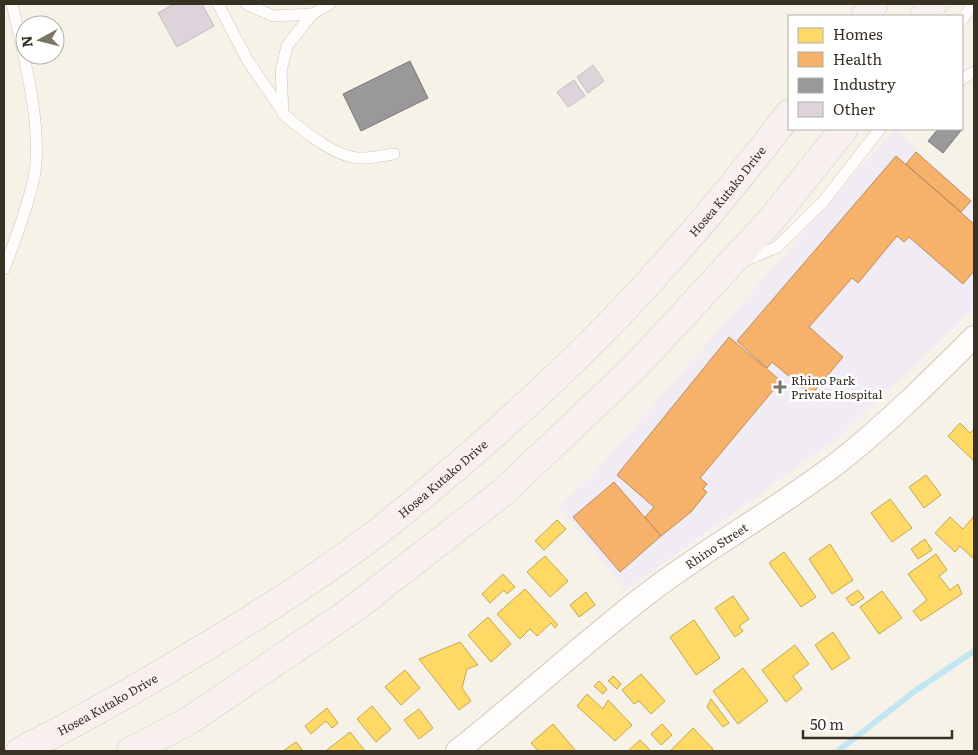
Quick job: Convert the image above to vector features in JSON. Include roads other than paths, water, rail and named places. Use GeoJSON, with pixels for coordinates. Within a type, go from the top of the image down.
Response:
{"type":"FeatureCollection","features":[{"type":"Feature","properties":{"kind":"main road"},"geometry":{"type":"LineString","coordinates":[[866,15],[874,4]]}},
{"type":"Feature","properties":{"kind":"main road"},"geometry":{"type":"LineString","coordinates":[[925,15],[933,4]]}},
{"type":"Feature","properties":{"kind":"main road","name":"Hosea Kutako Drive"},"geometry":{"type":"LineString","coordinates":[[20,751],[92,714],[226,635],[288,595],[396,517],[537,394],[617,315],[690,237],[788,115]]}},
{"type":"Feature","properties":{"kind":"main road"},"geometry":{"type":"LineString","coordinates":[[146,751],[352,610],[502,493],[635,367],[772,219],[843,130]]}},
{"type":"Feature","properties":{"kind":"main road"},"geometry":{"type":"LineString","coordinates":[[131,751],[190,720]]}},
{"type":"Feature","properties":{"kind":"street","name":"Rhino Street"},"geometry":{"type":"LineString","coordinates":[[457,751],[529,694],[638,601],[712,547],[839,462],[890,419],[974,337]]}},
{"type":"Feature","properties":{"kind":"lane"},"geometry":{"type":"LineString","coordinates":[[4,269],[34,181],[36,160],[34,120],[27,72],[12,4]]}},
{"type":"Feature","properties":{"kind":"lane"},"geometry":{"type":"LineString","coordinates":[[218,4],[248,61],[284,114],[312,137],[332,148],[358,158],[394,154]]}},
{"type":"Feature","properties":{"kind":"lane"},"geometry":{"type":"LineString","coordinates":[[246,4],[274,16],[312,14]]}},
{"type":"Feature","properties":{"kind":"lane"},"geometry":{"type":"LineString","coordinates":[[284,114],[281,71],[287,46],[312,14],[330,4]]}},
{"type":"Feature","properties":{"kind":"lane"},"geometry":{"type":"LineString","coordinates":[[963,19],[974,4]]}},
{"type":"Feature","properties":{"kind":"lane"},"geometry":{"type":"LineString","coordinates":[[963,78],[974,72]]}},
{"type":"Feature","properties":{"kind":"lane"},"geometry":{"type":"LineString","coordinates":[[727,268],[777,247],[823,202],[879,130]]}},
{"type":"Feature","properties":{"kind":"waterway"},"geometry":{"type":"LineString","coordinates":[[838,751],[915,691],[974,651]]}},
{"type":"Feature","properties":{"kind":"place","name":"Rhino Park Private Hospital"},"geometry":{"type":"Point","coordinates":[780,387]}}]}
